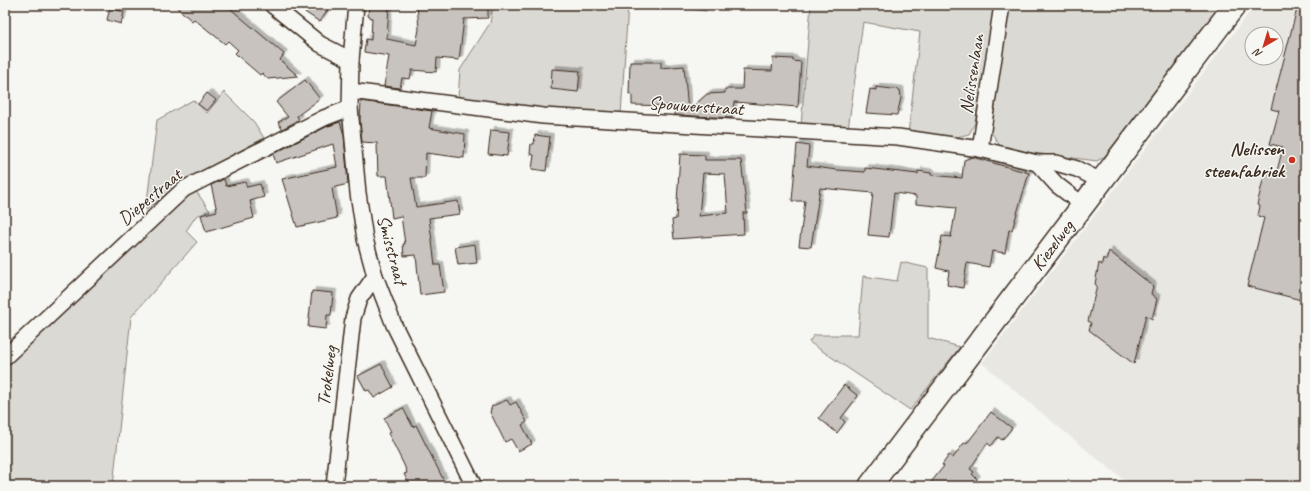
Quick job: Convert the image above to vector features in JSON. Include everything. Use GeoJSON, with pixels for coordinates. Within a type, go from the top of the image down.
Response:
{"type":"FeatureCollection","features":[{"type":"Feature","properties":{"kind":"main road","name":"Kiezelweg"},"geometry":{"type":"LineString","coordinates":[[870,486],[1235,5]]}},
{"type":"Feature","properties":{"kind":"street"},"geometry":{"type":"LineString","coordinates":[[272,5],[320,44],[351,60]]}},
{"type":"Feature","properties":{"kind":"street","name":"Smisstraat"},"geometry":{"type":"LineString","coordinates":[[356,5],[351,60],[350,108],[358,194],[365,239],[375,276],[394,326],[474,486]]}},
{"type":"Feature","properties":{"kind":"street","name":"Nelissenlaan"},"geometry":{"type":"LineString","coordinates":[[980,149],[1002,5]]}},
{"type":"Feature","properties":{"kind":"street","name":"Spouwerstraat"},"geometry":{"type":"LineString","coordinates":[[351,91],[542,116],[898,138],[980,149],[1037,163],[1056,163],[1077,169],[1101,181]]}},
{"type":"Feature","properties":{"kind":"street","name":"Diepestraat"},"geometry":{"type":"LineString","coordinates":[[5,357],[184,189],[324,118],[350,108]]}},
{"type":"Feature","properties":{"kind":"street"},"geometry":{"type":"LineString","coordinates":[[1037,163],[1057,185],[1083,205]]}},
{"type":"Feature","properties":{"kind":"street","name":"Trokelweg"},"geometry":{"type":"LineString","coordinates":[[334,486],[353,318],[359,298],[375,276]]}},
{"type":"Feature","properties":{"kind":"shaded area"},"geometry":{"type":"Polygon","coordinates":[[[493,5],[628,5],[621,115],[555,110],[458,98],[460,70],[490,23],[493,5]]]}},
{"type":"Feature","properties":{"kind":"shaded area"},"geometry":{"type":"Polygon","coordinates":[[[656,5],[706,5],[706,11],[656,5]]]}},
{"type":"Feature","properties":{"kind":"shaded area"},"geometry":{"type":"Polygon","coordinates":[[[811,5],[996,5],[975,123],[969,134],[957,137],[908,134],[920,32],[863,22],[848,129],[801,126],[811,5]]]}},
{"type":"Feature","properties":{"kind":"shaded area"},"geometry":{"type":"Polygon","coordinates":[[[1009,5],[1220,5],[1105,156],[1097,161],[1010,150],[1000,146],[991,132],[1009,5]]]}},
{"type":"Feature","properties":{"kind":"shaded area"},"geometry":{"type":"Polygon","coordinates":[[[1255,5],[1305,5],[1305,486],[1132,486],[982,363],[1255,5]]]}},
{"type":"Feature","properties":{"kind":"shaded area"},"geometry":{"type":"Polygon","coordinates":[[[224,92],[254,122],[264,138],[187,179],[146,210],[157,120],[193,100],[207,113],[224,92]]]}},
{"type":"Feature","properties":{"kind":"shaded area"},"geometry":{"type":"Polygon","coordinates":[[[193,187],[210,211],[196,216],[186,231],[197,242],[131,317],[113,486],[5,486],[5,360],[193,187]]]}},
{"type":"Feature","properties":{"kind":"shaded area"},"geometry":{"type":"Polygon","coordinates":[[[901,262],[928,268],[928,338],[960,347],[910,410],[809,342],[814,335],[858,335],[863,276],[897,281],[901,262]]]}},
{"type":"Feature","properties":{"kind":"building"},"geometry":{"type":"Polygon","coordinates":[[[174,5],[226,5],[284,54],[280,60],[298,76],[268,79],[262,73],[260,75],[235,53],[238,50],[228,41],[225,44],[194,19],[192,21],[174,5]]]}},
{"type":"Feature","properties":{"kind":"building"},"geometry":{"type":"Polygon","coordinates":[[[294,5],[331,5],[320,22],[294,5]]]}},
{"type":"Feature","properties":{"kind":"building"},"geometry":{"type":"Polygon","coordinates":[[[369,5],[389,5],[387,39],[416,45],[419,29],[417,5],[488,5],[488,18],[464,19],[459,60],[437,58],[436,72],[412,70],[410,79],[402,78],[400,88],[384,86],[389,56],[364,52],[366,39],[371,40],[372,18],[368,16],[369,5]]]}},
{"type":"Feature","properties":{"kind":"building","name":"Nelissen steenfabriek"},"geometry":{"type":"Polygon","coordinates":[[[1298,5],[1305,5],[1305,301],[1247,286],[1264,218],[1258,216],[1260,206],[1257,205],[1265,172],[1276,175],[1283,147],[1270,144],[1279,111],[1271,109],[1282,66],[1284,66],[1284,59],[1298,5]]]}},
{"type":"Feature","properties":{"kind":"building"},"geometry":{"type":"Polygon","coordinates":[[[110,8],[124,12],[121,24],[107,20],[110,8]]]}},
{"type":"Feature","properties":{"kind":"building"},"geometry":{"type":"Polygon","coordinates":[[[773,58],[793,59],[793,61],[801,62],[798,107],[734,102],[732,118],[675,115],[674,106],[632,105],[632,94],[629,94],[630,62],[661,62],[661,68],[684,66],[688,111],[707,94],[725,93],[725,89],[742,89],[743,70],[772,71],[773,58]]]}},
{"type":"Feature","properties":{"kind":"building"},"geometry":{"type":"Polygon","coordinates":[[[552,69],[580,71],[578,92],[551,89],[552,69]]]}},
{"type":"Feature","properties":{"kind":"building"},"geometry":{"type":"Polygon","coordinates":[[[305,80],[320,99],[297,116],[299,120],[282,129],[278,122],[288,117],[276,102],[305,80]]]}},
{"type":"Feature","properties":{"kind":"building"},"geometry":{"type":"Polygon","coordinates":[[[876,87],[900,90],[901,98],[897,115],[866,113],[870,89],[876,90],[876,87]]]}},
{"type":"Feature","properties":{"kind":"building"},"geometry":{"type":"Polygon","coordinates":[[[207,93],[216,100],[207,111],[198,104],[207,93]]]}},
{"type":"Feature","properties":{"kind":"building"},"geometry":{"type":"Polygon","coordinates":[[[361,101],[432,111],[429,128],[465,134],[464,158],[426,153],[425,178],[411,178],[416,207],[458,201],[460,214],[429,218],[435,265],[440,265],[444,292],[420,295],[416,255],[404,256],[403,244],[405,244],[401,216],[392,218],[387,176],[378,176],[377,143],[362,142],[360,120],[361,101]]]}},
{"type":"Feature","properties":{"kind":"building"},"geometry":{"type":"Polygon","coordinates":[[[340,122],[344,135],[348,184],[332,188],[337,218],[297,227],[282,179],[337,167],[333,144],[276,163],[273,154],[326,127],[340,122]]]}},
{"type":"Feature","properties":{"kind":"building"},"geometry":{"type":"Polygon","coordinates":[[[491,130],[510,132],[507,156],[488,154],[491,130]]]}},
{"type":"Feature","properties":{"kind":"building"},"geometry":{"type":"Polygon","coordinates":[[[535,135],[550,137],[546,171],[532,169],[534,155],[530,154],[531,144],[534,144],[535,135]]]}},
{"type":"Feature","properties":{"kind":"building"},"geometry":{"type":"Polygon","coordinates":[[[797,144],[809,146],[807,166],[837,170],[865,172],[865,168],[918,174],[918,171],[931,173],[931,175],[962,178],[964,160],[972,157],[1029,173],[1012,230],[1009,230],[1005,253],[992,251],[989,267],[967,263],[963,288],[947,285],[949,271],[936,268],[942,236],[951,237],[956,208],[916,204],[916,196],[894,193],[889,237],[868,235],[873,193],[820,188],[811,247],[799,246],[805,201],[792,201],[797,144]]]}},
{"type":"Feature","properties":{"kind":"building"},"geometry":{"type":"Polygon","coordinates":[[[680,154],[705,155],[705,160],[741,160],[747,213],[743,213],[744,234],[674,239],[672,220],[676,219],[680,154]],[[703,173],[699,216],[728,213],[725,174],[703,173]]]}},
{"type":"Feature","properties":{"kind":"building"},"geometry":{"type":"Polygon","coordinates":[[[224,179],[226,186],[245,182],[247,187],[260,184],[264,197],[250,201],[254,218],[206,232],[201,215],[217,211],[211,185],[224,179]]]}},
{"type":"Feature","properties":{"kind":"building"},"geometry":{"type":"Polygon","coordinates":[[[475,244],[477,263],[458,265],[455,247],[475,244]]]}},
{"type":"Feature","properties":{"kind":"building"},"geometry":{"type":"Polygon","coordinates":[[[1109,251],[1153,286],[1151,294],[1157,299],[1152,319],[1146,315],[1134,364],[1089,330],[1091,323],[1088,321],[1097,286],[1095,284],[1099,263],[1102,265],[1103,258],[1106,260],[1109,251]]]}},
{"type":"Feature","properties":{"kind":"building"},"geometry":{"type":"Polygon","coordinates":[[[312,291],[333,293],[331,315],[327,315],[326,329],[308,327],[312,291]]]}},
{"type":"Feature","properties":{"kind":"building"},"geometry":{"type":"Polygon","coordinates":[[[381,364],[393,387],[374,398],[369,390],[366,391],[358,376],[381,364]]]}},
{"type":"Feature","properties":{"kind":"building"},"geometry":{"type":"Polygon","coordinates":[[[844,385],[858,396],[841,418],[845,422],[837,433],[819,418],[844,385]]]}},
{"type":"Feature","properties":{"kind":"building"},"geometry":{"type":"Polygon","coordinates":[[[507,400],[510,405],[516,402],[527,422],[522,425],[532,444],[518,451],[511,439],[505,442],[490,412],[492,406],[507,400]]]}},
{"type":"Feature","properties":{"kind":"building"},"geometry":{"type":"Polygon","coordinates":[[[403,408],[413,427],[416,425],[444,481],[435,486],[410,486],[404,474],[407,473],[388,433],[391,432],[384,418],[403,408]]]}},
{"type":"Feature","properties":{"kind":"building"},"geometry":{"type":"Polygon","coordinates":[[[991,412],[1012,428],[1002,440],[998,437],[991,446],[987,443],[970,469],[974,472],[972,474],[977,479],[971,486],[928,486],[944,466],[942,465],[949,455],[953,458],[963,444],[968,442],[991,412]]]}},
{"type":"Feature","properties":{"kind":"place","name":"Nelissen steenfabriek"},"geometry":{"type":"Point","coordinates":[1292,160]}}]}
